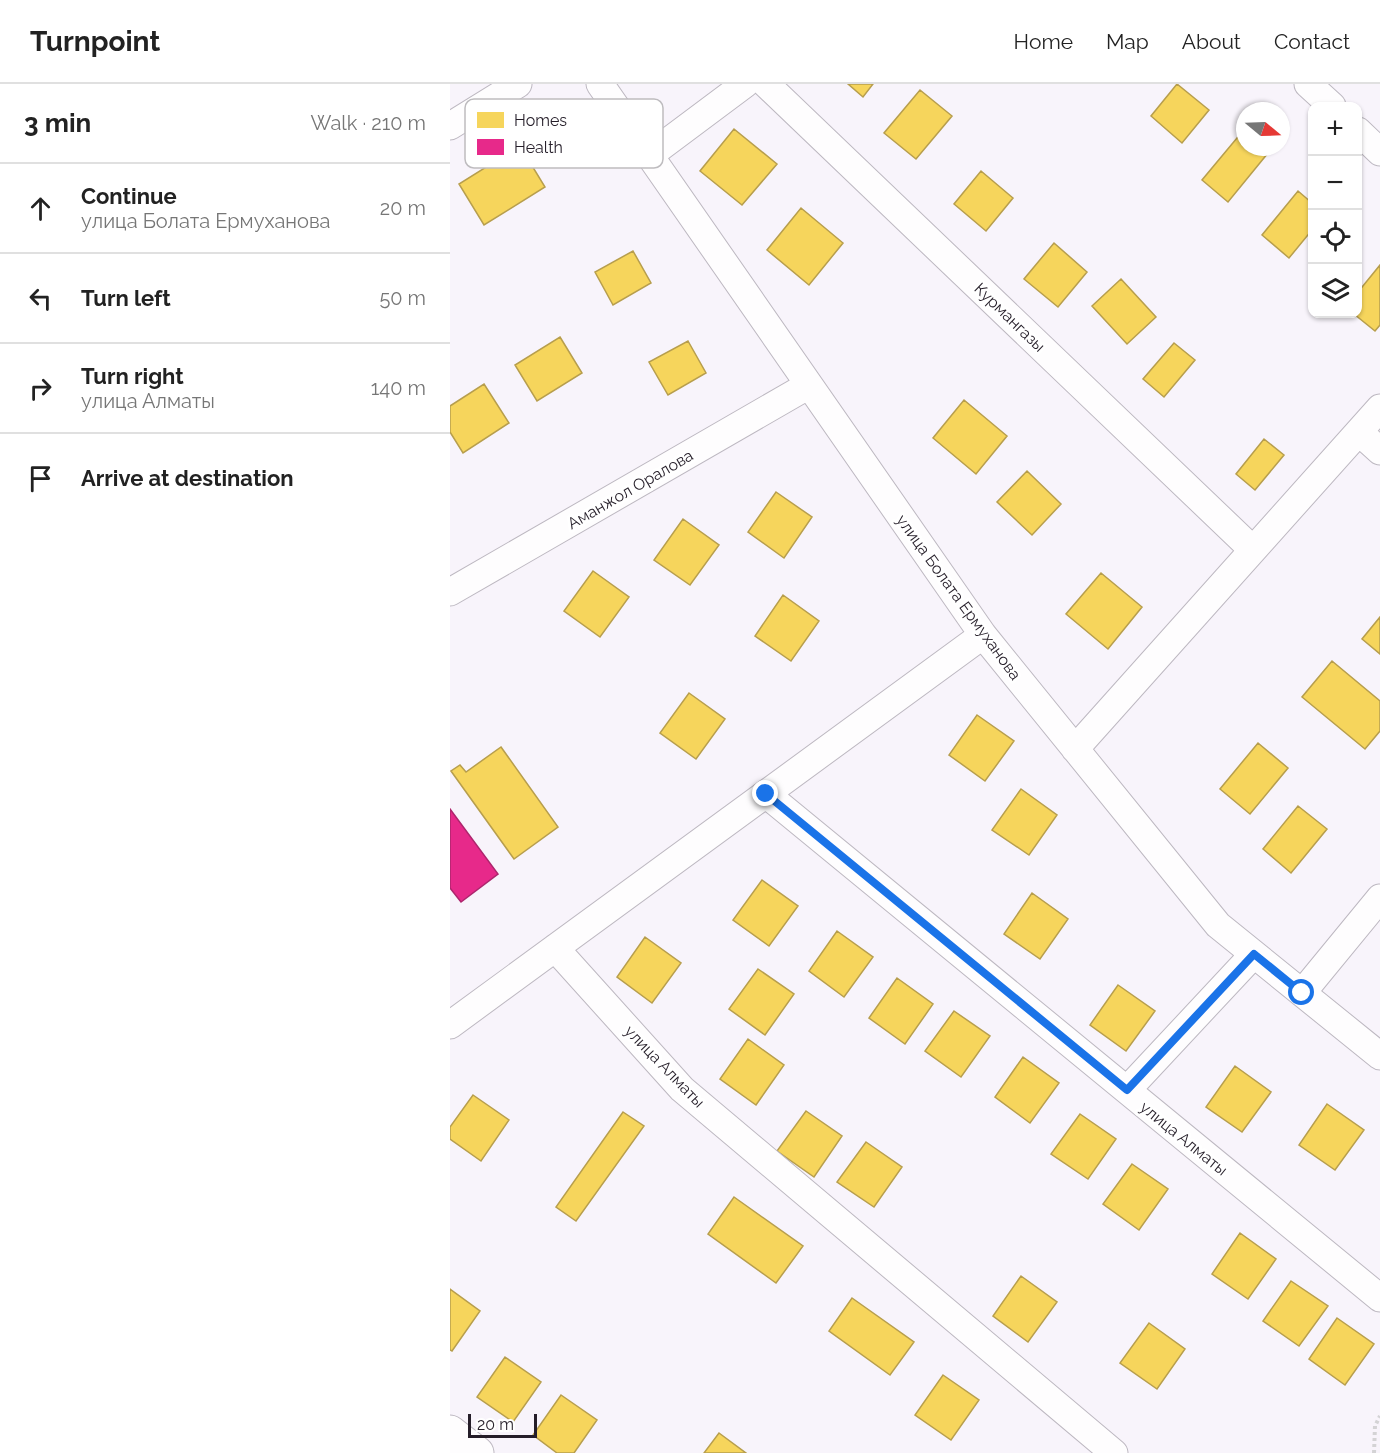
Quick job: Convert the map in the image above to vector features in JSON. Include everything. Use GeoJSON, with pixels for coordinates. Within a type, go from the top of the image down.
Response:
{"type":"FeatureCollection","features":[{"type":"Feature","properties":{"kind":"street"},"geometry":{"type":"LineString","coordinates":[[494,99],[518,84]]}},
{"type":"Feature","properties":{"kind":"street","name":"улица Болата Ермуханова"},"geometry":{"type":"LineString","coordinates":[[600,84],[611,99]]}},
{"type":"Feature","properties":{"kind":"street"},"geometry":{"type":"LineString","coordinates":[[663,145],[745,84]]}},
{"type":"Feature","properties":{"kind":"street","name":"Курмангазы"},"geometry":{"type":"LineString","coordinates":[[766,84],[1253,550]]}},
{"type":"Feature","properties":{"kind":"street"},"geometry":{"type":"LineString","coordinates":[[1308,84],[1328,102]]}},
{"type":"Feature","properties":{"kind":"street"},"geometry":{"type":"LineString","coordinates":[[450,126],[465,117]]}},
{"type":"Feature","properties":{"kind":"street"},"geometry":{"type":"LineString","coordinates":[[1362,135],[1380,152]]}},
{"type":"Feature","properties":{"kind":"street","name":"улица Болата Ермуханова"},"geometry":{"type":"LineString","coordinates":[[659,168],[983,635],[1218,925],[1380,1056]]}},
{"type":"Feature","properties":{"kind":"street","name":"Аманжол Оралова"},"geometry":{"type":"LineString","coordinates":[[450,592],[810,386]]}},
{"type":"Feature","properties":{"kind":"street"},"geometry":{"type":"LineString","coordinates":[[1075,748],[1380,408]]}},
{"type":"Feature","properties":{"kind":"street"},"geometry":{"type":"LineString","coordinates":[[1359,432],[1380,451]]}},
{"type":"Feature","properties":{"kind":"street"},"geometry":{"type":"LineString","coordinates":[[450,1025],[983,635]]}},
{"type":"Feature","properties":{"kind":"street","name":"улица Алматы"},"geometry":{"type":"LineString","coordinates":[[766,794],[1380,1298]]}},
{"type":"Feature","properties":{"kind":"street"},"geometry":{"type":"LineString","coordinates":[[1302,993],[1380,898]]}},
{"type":"Feature","properties":{"kind":"street","name":"улица Алматы"},"geometry":{"type":"LineString","coordinates":[[555,948],[682,1089],[1114,1453]]}},
{"type":"Feature","properties":{"kind":"street"},"geometry":{"type":"LineString","coordinates":[[1127,1090],[1254,954]]}},
{"type":"Feature","properties":{"kind":"street"},"geometry":{"type":"LineString","coordinates":[[450,1432],[477,1453]]}},
{"type":"Feature","properties":{"kind":"path"},"geometry":{"type":"LineString","coordinates":[[1374,1453],[1375,1426],[1380,1416]]}},
{"type":"Feature","properties":{"kind":"building: Homes"},"geometry":{"type":"Polygon","coordinates":[[[848,84],[873,84],[863,97],[848,84]]]}},
{"type":"Feature","properties":{"kind":"building: Homes"},"geometry":{"type":"Polygon","coordinates":[[[1177,84],[1209,110],[1182,143],[1151,116],[1177,84]]]}},
{"type":"Feature","properties":{"kind":"building: Homes"},"geometry":{"type":"Polygon","coordinates":[[[920,90],[952,116],[916,159],[884,133],[920,90]]]}},
{"type":"Feature","properties":{"kind":"building: Homes"},"geometry":{"type":"Polygon","coordinates":[[[734,129],[777,164],[742,205],[700,171],[734,129]]]}},
{"type":"Feature","properties":{"kind":"building: Homes"},"geometry":{"type":"Polygon","coordinates":[[[1236,139],[1236,156],[1266,156],[1228,202],[1202,180],[1236,139]]]}},
{"type":"Feature","properties":{"kind":"building: Homes"},"geometry":{"type":"Polygon","coordinates":[[[485,168],[533,168],[545,187],[484,225],[459,184],[485,168]]]}},
{"type":"Feature","properties":{"kind":"building: Homes"},"geometry":{"type":"Polygon","coordinates":[[[981,171],[1013,198],[986,231],[954,204],[981,171]]]}},
{"type":"Feature","properties":{"kind":"building: Homes"},"geometry":{"type":"Polygon","coordinates":[[[1298,191],[1308,200],[1308,235],[1289,258],[1262,235],[1298,191]]]}},
{"type":"Feature","properties":{"kind":"building: Homes"},"geometry":{"type":"Polygon","coordinates":[[[801,208],[843,243],[809,285],[767,250],[801,208]]]}},
{"type":"Feature","properties":{"kind":"building: Homes"},"geometry":{"type":"Polygon","coordinates":[[[1054,243],[1087,272],[1058,307],[1024,279],[1054,243]]]}},
{"type":"Feature","properties":{"kind":"building: Homes"},"geometry":{"type":"Polygon","coordinates":[[[633,251],[651,283],[613,305],[595,272],[633,251]]]}},
{"type":"Feature","properties":{"kind":"building: Homes"},"geometry":{"type":"Polygon","coordinates":[[[1380,265],[1380,325],[1375,331],[1359,318],[1362,318],[1362,287],[1380,265]]]}},
{"type":"Feature","properties":{"kind":"building: Homes"},"geometry":{"type":"Polygon","coordinates":[[[1121,279],[1156,317],[1127,344],[1092,306],[1121,279]]]}},
{"type":"Feature","properties":{"kind":"building: Homes"},"geometry":{"type":"Polygon","coordinates":[[[560,337],[582,373],[537,401],[515,365],[560,337]]]}},
{"type":"Feature","properties":{"kind":"building: Homes"},"geometry":{"type":"Polygon","coordinates":[[[688,341],[706,373],[668,395],[649,362],[688,341]]]}},
{"type":"Feature","properties":{"kind":"building: Homes"},"geometry":{"type":"Polygon","coordinates":[[[1174,343],[1195,360],[1164,397],[1143,379],[1174,343]]]}},
{"type":"Feature","properties":{"kind":"building: Homes"},"geometry":{"type":"Polygon","coordinates":[[[484,384],[509,423],[463,453],[450,432],[450,406],[484,384]]]}},
{"type":"Feature","properties":{"kind":"building: Homes"},"geometry":{"type":"Polygon","coordinates":[[[964,400],[1007,436],[976,474],[933,438],[964,400]]]}},
{"type":"Feature","properties":{"kind":"building: Homes"},"geometry":{"type":"Polygon","coordinates":[[[1264,439],[1284,455],[1255,490],[1236,474],[1264,439]]]}},
{"type":"Feature","properties":{"kind":"building: Homes"},"geometry":{"type":"Polygon","coordinates":[[[1027,471],[1061,504],[1032,535],[997,502],[1027,471]]]}},
{"type":"Feature","properties":{"kind":"building: Homes"},"geometry":{"type":"Polygon","coordinates":[[[776,492],[812,517],[784,558],[748,532],[776,492]]]}},
{"type":"Feature","properties":{"kind":"building: Homes"},"geometry":{"type":"Polygon","coordinates":[[[683,519],[719,545],[690,585],[654,560],[683,519]]]}},
{"type":"Feature","properties":{"kind":"building: Homes"},"geometry":{"type":"Polygon","coordinates":[[[593,571],[629,597],[600,637],[564,611],[593,571]]]}},
{"type":"Feature","properties":{"kind":"building: Homes"},"geometry":{"type":"Polygon","coordinates":[[[1101,573],[1142,607],[1108,649],[1066,614],[1101,573]]]}},
{"type":"Feature","properties":{"kind":"building: Homes"},"geometry":{"type":"Polygon","coordinates":[[[783,595],[819,621],[791,661],[755,636],[783,595]]]}},
{"type":"Feature","properties":{"kind":"building: Homes"},"geometry":{"type":"Polygon","coordinates":[[[1380,617],[1380,654],[1362,639],[1380,617]]]}},
{"type":"Feature","properties":{"kind":"building: Homes"},"geometry":{"type":"Polygon","coordinates":[[[1332,661],[1380,701],[1380,731],[1365,749],[1302,697],[1332,661]]]}},
{"type":"Feature","properties":{"kind":"building: Homes"},"geometry":{"type":"Polygon","coordinates":[[[689,693],[725,719],[696,759],[660,733],[689,693]]]}},
{"type":"Feature","properties":{"kind":"building: Homes"},"geometry":{"type":"Polygon","coordinates":[[[977,715],[1014,741],[985,781],[949,755],[977,715]]]}},
{"type":"Feature","properties":{"kind":"building: Homes"},"geometry":{"type":"Polygon","coordinates":[[[1258,743],[1288,768],[1250,814],[1220,789],[1258,743]]]}},
{"type":"Feature","properties":{"kind":"building: Homes"},"geometry":{"type":"Polygon","coordinates":[[[501,747],[558,827],[514,859],[451,771],[460,765],[466,772],[501,747]]]}},
{"type":"Feature","properties":{"kind":"building: Homes"},"geometry":{"type":"Polygon","coordinates":[[[1021,789],[1057,815],[1029,855],[992,830],[1021,789]]]}},
{"type":"Feature","properties":{"kind":"building: Homes"},"geometry":{"type":"Polygon","coordinates":[[[1298,806],[1327,829],[1291,873],[1263,849],[1298,806]]]}},
{"type":"Feature","properties":{"kind":"building: Homes"},"geometry":{"type":"Polygon","coordinates":[[[762,880],[798,906],[769,946],[733,920],[762,880]]]}},
{"type":"Feature","properties":{"kind":"building: Homes"},"geometry":{"type":"Polygon","coordinates":[[[1032,893],[1068,919],[1040,959],[1004,934],[1032,893]]]}},
{"type":"Feature","properties":{"kind":"building: Homes"},"geometry":{"type":"Polygon","coordinates":[[[837,931],[873,957],[844,997],[809,971],[837,931]]]}},
{"type":"Feature","properties":{"kind":"building: Homes"},"geometry":{"type":"Polygon","coordinates":[[[645,937],[681,963],[652,1003],[617,977],[645,937]]]}},
{"type":"Feature","properties":{"kind":"building: Homes"},"geometry":{"type":"Polygon","coordinates":[[[758,969],[794,994],[765,1035],[729,1009],[758,969]]]}},
{"type":"Feature","properties":{"kind":"building: Homes"},"geometry":{"type":"Polygon","coordinates":[[[897,978],[933,1004],[905,1044],[869,1018],[897,978]]]}},
{"type":"Feature","properties":{"kind":"building: Homes"},"geometry":{"type":"Polygon","coordinates":[[[1118,985],[1155,1011],[1126,1051],[1090,1025],[1118,985]]]}},
{"type":"Feature","properties":{"kind":"building: Homes"},"geometry":{"type":"Polygon","coordinates":[[[954,1011],[990,1036],[961,1077],[925,1051],[954,1011]]]}},
{"type":"Feature","properties":{"kind":"building: Homes"},"geometry":{"type":"Polygon","coordinates":[[[748,1039],[784,1065],[756,1105],[720,1079],[748,1039]]]}},
{"type":"Feature","properties":{"kind":"building: Homes"},"geometry":{"type":"Polygon","coordinates":[[[1023,1057],[1059,1083],[1030,1123],[995,1097],[1023,1057]]]}},
{"type":"Feature","properties":{"kind":"building: Homes"},"geometry":{"type":"Polygon","coordinates":[[[1235,1066],[1271,1092],[1242,1132],[1206,1107],[1235,1066]]]}},
{"type":"Feature","properties":{"kind":"building: Homes"},"geometry":{"type":"Polygon","coordinates":[[[473,1095],[509,1120],[481,1161],[450,1139],[450,1127],[473,1095]]]}},
{"type":"Feature","properties":{"kind":"building: Homes"},"geometry":{"type":"Polygon","coordinates":[[[1327,1104],[1364,1130],[1335,1170],[1299,1145],[1327,1104]]]}},
{"type":"Feature","properties":{"kind":"building: Homes"},"geometry":{"type":"Polygon","coordinates":[[[806,1111],[842,1136],[814,1177],[777,1151],[806,1111]]]}},
{"type":"Feature","properties":{"kind":"building: Homes"},"geometry":{"type":"Polygon","coordinates":[[[623,1112],[644,1126],[576,1221],[556,1207],[623,1112]]]}},
{"type":"Feature","properties":{"kind":"building: Homes"},"geometry":{"type":"Polygon","coordinates":[[[1080,1114],[1116,1139],[1088,1179],[1051,1154],[1080,1114]]]}},
{"type":"Feature","properties":{"kind":"building: Homes"},"geometry":{"type":"Polygon","coordinates":[[[866,1142],[902,1167],[874,1207],[837,1182],[866,1142]]]}},
{"type":"Feature","properties":{"kind":"building: Homes"},"geometry":{"type":"Polygon","coordinates":[[[1132,1164],[1168,1189],[1139,1230],[1103,1204],[1132,1164]]]}},
{"type":"Feature","properties":{"kind":"building: Homes"},"geometry":{"type":"Polygon","coordinates":[[[734,1197],[803,1246],[776,1283],[708,1234],[734,1197]]]}},
{"type":"Feature","properties":{"kind":"building: Homes"},"geometry":{"type":"Polygon","coordinates":[[[1240,1233],[1276,1259],[1248,1299],[1212,1274],[1240,1233]]]}},
{"type":"Feature","properties":{"kind":"building: Homes"},"geometry":{"type":"Polygon","coordinates":[[[1021,1276],[1057,1302],[1028,1342],[993,1316],[1021,1276]]]}},
{"type":"Feature","properties":{"kind":"building: Homes"},"geometry":{"type":"Polygon","coordinates":[[[1291,1281],[1328,1306],[1299,1346],[1263,1321],[1291,1281]]]}},
{"type":"Feature","properties":{"kind":"building: Homes"},"geometry":{"type":"Polygon","coordinates":[[[450,1289],[480,1311],[452,1351],[450,1350],[450,1289]]]}},
{"type":"Feature","properties":{"kind":"building: Homes"},"geometry":{"type":"Polygon","coordinates":[[[852,1298],[914,1342],[890,1375],[829,1331],[852,1298]]]}},
{"type":"Feature","properties":{"kind":"building: Homes"},"geometry":{"type":"Polygon","coordinates":[[[1337,1318],[1374,1344],[1345,1385],[1309,1359],[1337,1318]]]}},
{"type":"Feature","properties":{"kind":"building: Homes"},"geometry":{"type":"Polygon","coordinates":[[[1149,1323],[1185,1349],[1157,1389],[1120,1363],[1149,1323]]]}},
{"type":"Feature","properties":{"kind":"building: Homes"},"geometry":{"type":"Polygon","coordinates":[[[505,1357],[541,1382],[513,1422],[477,1397],[505,1357]]]}},
{"type":"Feature","properties":{"kind":"building: Homes"},"geometry":{"type":"Polygon","coordinates":[[[943,1375],[979,1400],[951,1440],[915,1415],[943,1375]]]}},
{"type":"Feature","properties":{"kind":"building: Homes"},"geometry":{"type":"Polygon","coordinates":[[[561,1395],[597,1420],[574,1453],[557,1453],[533,1435],[561,1395]]]}},
{"type":"Feature","properties":{"kind":"building: Homes"},"geometry":{"type":"Polygon","coordinates":[[[719,1433],[746,1453],[704,1453],[719,1433]]]}},
{"type":"Feature","properties":{"kind":"building: Health"},"geometry":{"type":"Polygon","coordinates":[[[450,809],[498,874],[461,902],[450,888],[450,809]]]}},
{"type":"Feature","properties":{"kind":"route"},"geometry":{"type":"LineString","coordinates":[[766,794],[1127,1090],[1254,954],[1302,993]]}}]}
